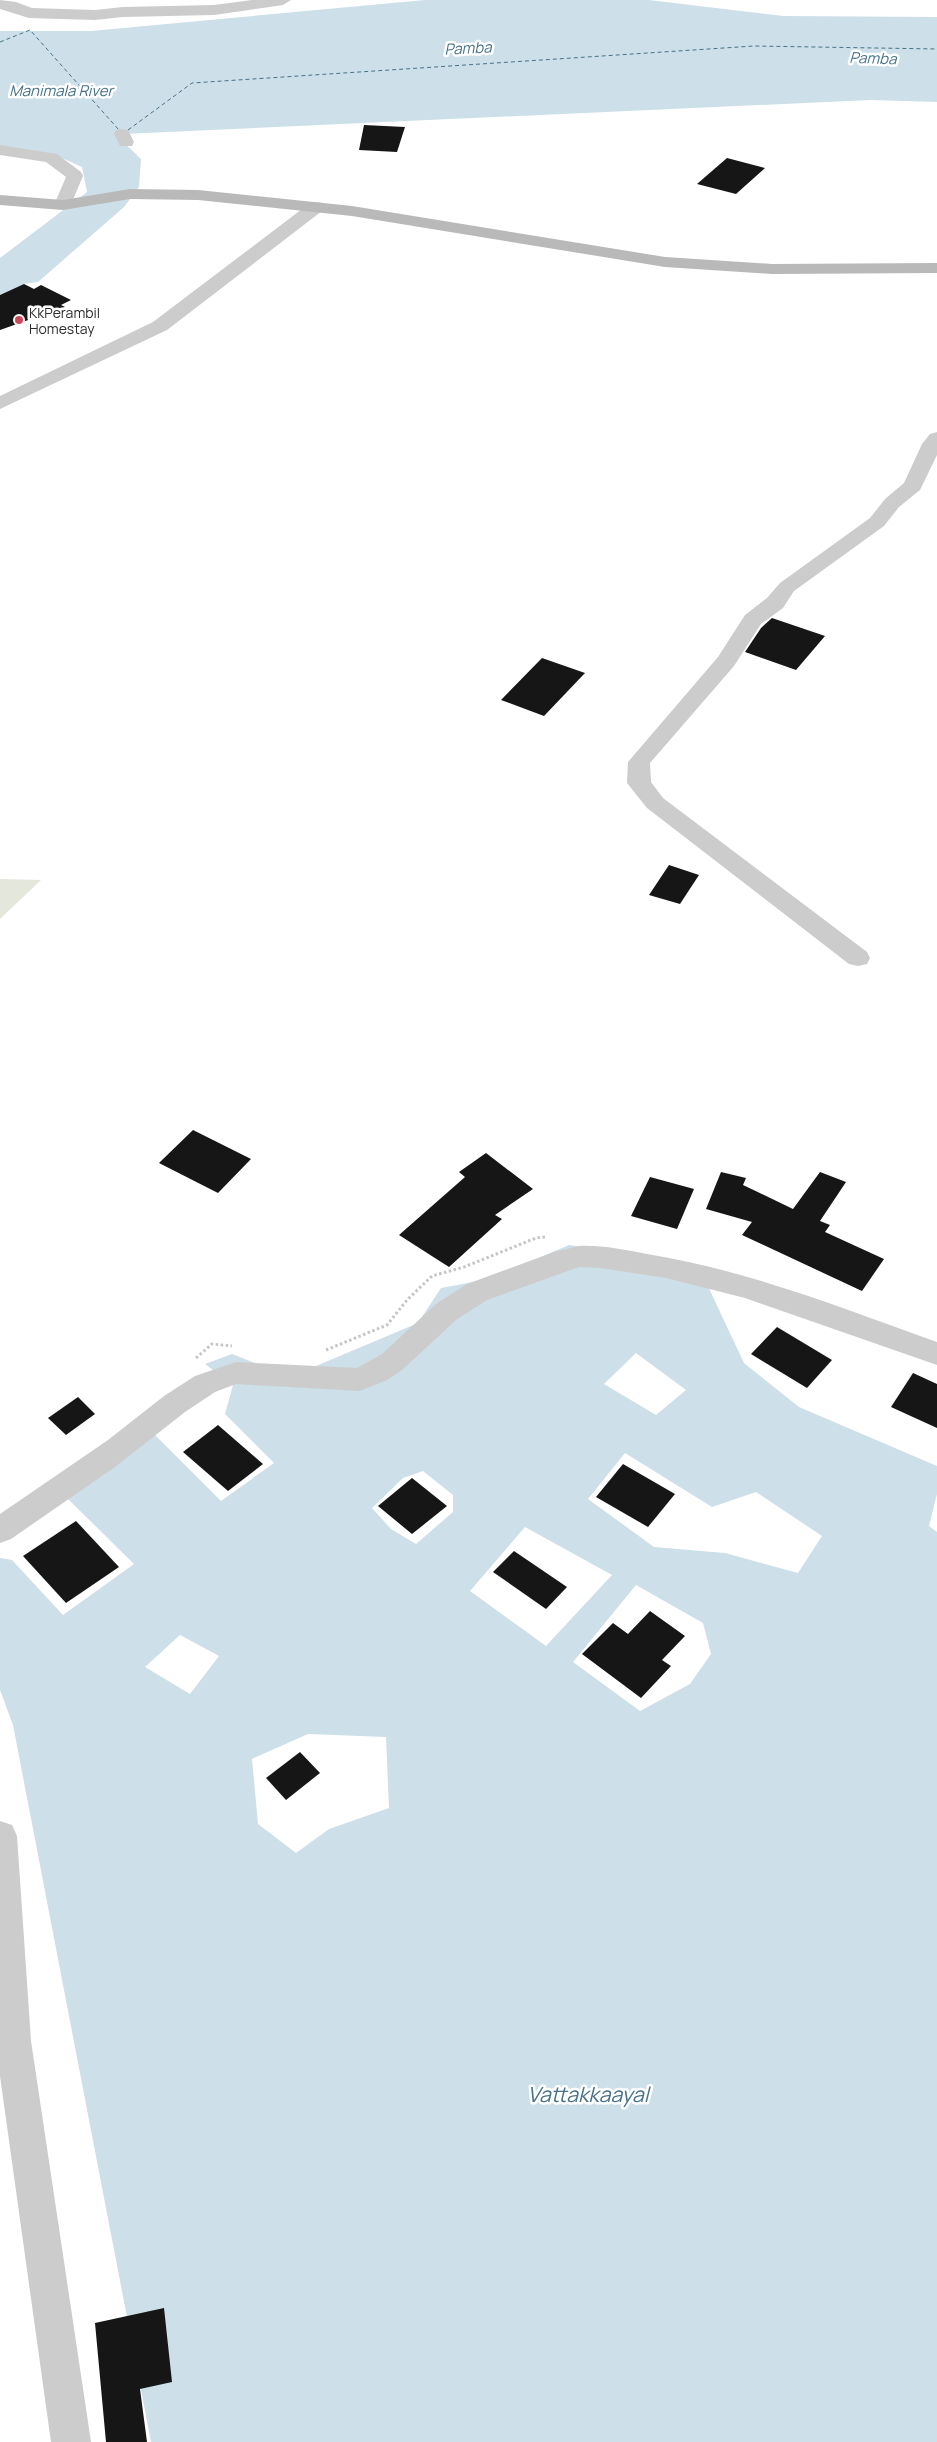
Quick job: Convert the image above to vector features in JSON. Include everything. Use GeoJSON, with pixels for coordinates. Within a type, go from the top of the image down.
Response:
{"type":"FeatureCollection","features":[{"type":"Feature","properties":{"kind":"main road"},"geometry":{"type":"LineString","coordinates":[[0,200],[63,205],[130,194],[198,195],[352,211],[665,262],[772,269],[937,268]]}},
{"type":"Feature","properties":{"kind":"street"},"geometry":{"type":"LineString","coordinates":[[0,4],[11,5],[29,13],[94,15],[122,12],[214,10],[284,0]]}},
{"type":"Feature","properties":{"kind":"street"},"geometry":{"type":"LineString","coordinates":[[0,150],[51,158],[75,176],[63,205]]}},
{"type":"Feature","properties":{"kind":"street"},"geometry":{"type":"LineString","coordinates":[[0,403],[160,326],[316,207]]}},
{"type":"Feature","properties":{"kind":"street"},"geometry":{"type":"LineString","coordinates":[[858,958],[655,803],[639,783],[639,762],[726,661],[753,620],[775,603],[787,587],[877,522],[892,503],[913,486],[932,444],[937,438]]}},
{"type":"Feature","properties":{"kind":"street"},"geometry":{"type":"LineString","coordinates":[[0,1530],[120,1448],[183,1399],[221,1375],[236,1373],[347,1381],[360,1380],[375,1374],[397,1360],[446,1313],[475,1293],[573,1257],[591,1256],[658,1265],[713,1278],[937,1354]]}},
{"type":"Feature","properties":{"kind":"street"},"geometry":{"type":"LineString","coordinates":[[0,1836],[13,2041],[71,2442]]}},
{"type":"Feature","properties":{"kind":"shaded area"},"geometry":{"type":"Polygon","coordinates":[[[0,879],[41,880],[0,919],[0,879]]]}},
{"type":"Feature","properties":{"kind":"water","name":"Manimala River"},"geometry":{"type":"Polygon","coordinates":[[[425,0],[649,0],[783,16],[937,17],[937,102],[870,100],[122,134],[117,136],[141,159],[139,187],[124,207],[38,282],[24,284],[0,295],[0,258],[87,192],[82,167],[53,154],[0,148],[0,31],[91,31],[425,0]]]}},
{"type":"Feature","properties":{"kind":"water","name":"Vattakkaayal"},"geometry":{"type":"Polygon","coordinates":[[[569,1245],[630,1253],[705,1280],[744,1363],[799,1407],[937,1466],[937,1494],[929,1526],[937,1532],[937,2442],[151,2442],[13,1725],[0,1690],[0,1558],[12,1560],[63,1615],[134,1564],[65,1496],[152,1432],[221,1501],[274,1463],[225,1414],[233,1385],[205,1364],[232,1354],[290,1377],[418,1323],[441,1288],[489,1279],[569,1245]],[[636,1353],[604,1384],[656,1415],[686,1390],[636,1353]],[[625,1453],[588,1499],[654,1547],[725,1553],[798,1573],[822,1536],[756,1492],[712,1507],[625,1453]],[[423,1471],[403,1478],[372,1508],[391,1529],[416,1544],[453,1512],[453,1495],[423,1471]],[[525,1527],[470,1591],[546,1646],[612,1575],[525,1527]],[[636,1585],[573,1662],[640,1711],[690,1684],[711,1654],[703,1623],[636,1585]],[[180,1635],[145,1667],[190,1694],[219,1656],[180,1635]],[[308,1734],[252,1759],[258,1824],[296,1853],[329,1829],[389,1808],[386,1737],[308,1734]]]}},
{"type":"Feature","properties":{"kind":"building"},"geometry":{"type":"Polygon","coordinates":[[[364,125],[405,127],[397,152],[359,150],[364,125]]]}},
{"type":"Feature","properties":{"kind":"building"},"geometry":{"type":"Polygon","coordinates":[[[727,158],[765,168],[736,194],[697,184],[727,158]]]}},
{"type":"Feature","properties":{"kind":"building"},"geometry":{"type":"Polygon","coordinates":[[[24,284],[34,289],[41,285],[71,300],[61,305],[65,307],[0,330],[0,295],[24,284]]]}},
{"type":"Feature","properties":{"kind":"building"},"geometry":{"type":"Polygon","coordinates":[[[772,618],[825,636],[796,670],[745,652],[761,628],[772,618]]]}},
{"type":"Feature","properties":{"kind":"building"},"geometry":{"type":"Polygon","coordinates":[[[542,658],[585,673],[544,716],[501,700],[542,658]]]}},
{"type":"Feature","properties":{"kind":"building"},"geometry":{"type":"Polygon","coordinates":[[[669,865],[699,875],[680,904],[649,895],[669,865]]]}},
{"type":"Feature","properties":{"kind":"building"},"geometry":{"type":"Polygon","coordinates":[[[193,1130],[251,1159],[218,1193],[159,1163],[193,1130]]]}},
{"type":"Feature","properties":{"kind":"building"},"geometry":{"type":"Polygon","coordinates":[[[486,1153],[533,1189],[495,1215],[502,1219],[449,1267],[399,1235],[465,1177],[459,1172],[486,1153]]]}},
{"type":"Feature","properties":{"kind":"building"},"geometry":{"type":"Polygon","coordinates":[[[721,1172],[746,1178],[743,1185],[793,1209],[820,1172],[846,1182],[820,1221],[830,1225],[825,1232],[884,1259],[862,1291],[742,1235],[752,1222],[706,1209],[721,1172]]]}},
{"type":"Feature","properties":{"kind":"building"},"geometry":{"type":"Polygon","coordinates":[[[650,1177],[694,1189],[677,1229],[631,1216],[650,1177]]]}},
{"type":"Feature","properties":{"kind":"building"},"geometry":{"type":"Polygon","coordinates":[[[777,1327],[832,1360],[807,1388],[751,1354],[777,1327]]]}},
{"type":"Feature","properties":{"kind":"building"},"geometry":{"type":"Polygon","coordinates":[[[913,1373],[937,1384],[937,1428],[891,1407],[913,1373]]]}},
{"type":"Feature","properties":{"kind":"building"},"geometry":{"type":"Polygon","coordinates":[[[78,1397],[95,1414],[66,1435],[48,1418],[78,1397]]]}},
{"type":"Feature","properties":{"kind":"building"},"geometry":{"type":"Polygon","coordinates":[[[218,1425],[263,1464],[228,1491],[183,1452],[218,1425]]]}},
{"type":"Feature","properties":{"kind":"building"},"geometry":{"type":"Polygon","coordinates":[[[623,1464],[675,1494],[648,1527],[596,1497],[623,1464]]]}},
{"type":"Feature","properties":{"kind":"building"},"geometry":{"type":"Polygon","coordinates":[[[412,1478],[447,1506],[412,1534],[378,1506],[412,1478]]]}},
{"type":"Feature","properties":{"kind":"building"},"geometry":{"type":"Polygon","coordinates":[[[76,1521],[119,1567],[66,1603],[23,1556],[76,1521]]]}},
{"type":"Feature","properties":{"kind":"building"},"geometry":{"type":"Polygon","coordinates":[[[514,1551],[567,1587],[546,1609],[493,1572],[514,1551]]]}},
{"type":"Feature","properties":{"kind":"building"},"geometry":{"type":"Polygon","coordinates":[[[650,1611],[685,1636],[662,1660],[671,1666],[641,1698],[582,1654],[613,1623],[628,1634],[650,1611]]]}},
{"type":"Feature","properties":{"kind":"building"},"geometry":{"type":"Polygon","coordinates":[[[300,1752],[320,1773],[286,1800],[266,1778],[300,1752]]]}},
{"type":"Feature","properties":{"kind":"building"},"geometry":{"type":"Polygon","coordinates":[[[164,2308],[172,2382],[140,2389],[147,2442],[106,2442],[95,2323],[164,2308]]]}},
{"type":"Feature","properties":{"kind":"ferry route"},"geometry":{"type":"LineString","coordinates":[[0,42],[30,30],[119,130]]}},
{"type":"Feature","properties":{"kind":"ferry route"},"geometry":{"type":"LineString","coordinates":[[128,130],[192,83],[754,46],[937,49]]}},
{"type":"Feature","properties":{"kind":"place","name":"KkPerambil Homestay"},"geometry":{"type":"Point","coordinates":[19,320]}},
{"type":"Feature","properties":{"kind":"water label","name":"Pamba"},"geometry":{"type":"Point","coordinates":[468,48]}},
{"type":"Feature","properties":{"kind":"water label","name":"Pamba"},"geometry":{"type":"Point","coordinates":[873,58]}}]}
